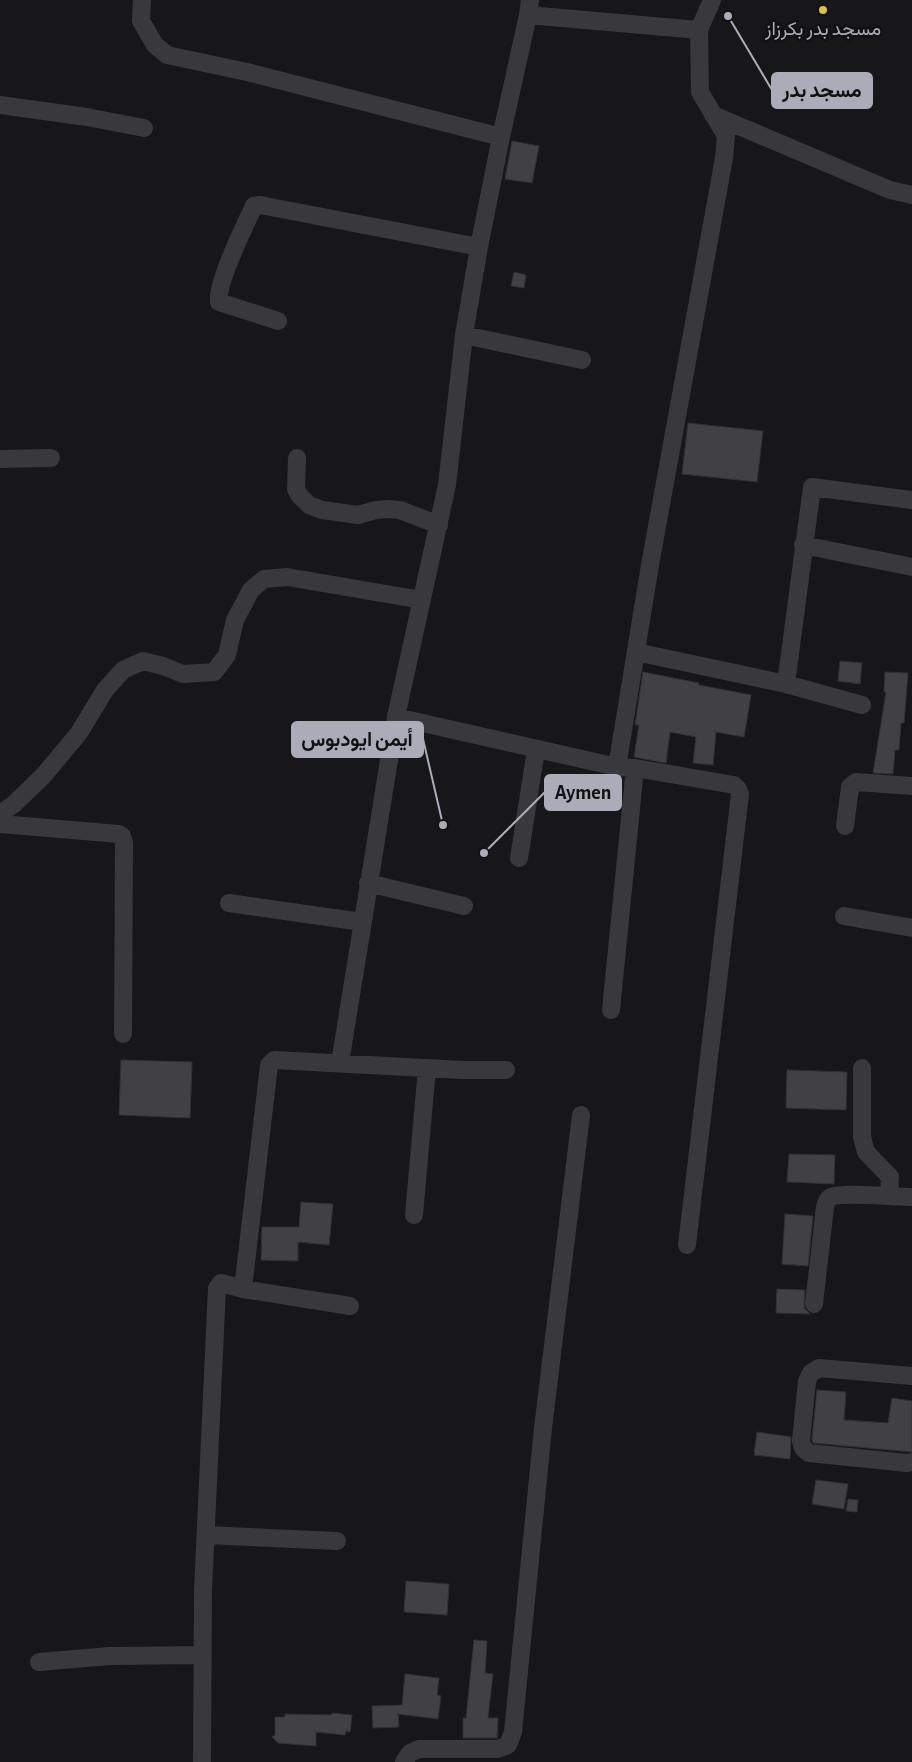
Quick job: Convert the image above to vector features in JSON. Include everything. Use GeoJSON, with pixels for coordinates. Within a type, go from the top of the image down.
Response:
{"type":"FeatureCollection","features":[{"type":"Feature","properties":{"kind":"street"},"geometry":{"type":"LineString","coordinates":[[142,0],[141,21],[155,45],[167,55],[247,72],[501,138]]}},
{"type":"Feature","properties":{"kind":"street"},"geometry":{"type":"LineString","coordinates":[[611,1010],[629,841],[626,767],[636,652],[724,158],[726,136],[700,92],[699,30],[712,0]]}},
{"type":"Feature","properties":{"kind":"street"},"geometry":{"type":"LineString","coordinates":[[340,1063],[396,717],[447,485],[464,335],[479,246],[529,8],[699,30]]}},
{"type":"Feature","properties":{"kind":"street"},"geometry":{"type":"LineString","coordinates":[[0,105],[87,117],[144,128]]}},
{"type":"Feature","properties":{"kind":"street"},"geometry":{"type":"LineString","coordinates":[[713,115],[890,190],[912,195]]}},
{"type":"Feature","properties":{"kind":"street"},"geometry":{"type":"LineString","coordinates":[[278,321],[219,302],[218,296],[226,272],[254,206],[260,205],[479,246]]}},
{"type":"Feature","properties":{"kind":"street"},"geometry":{"type":"LineString","coordinates":[[464,335],[582,360]]}},
{"type":"Feature","properties":{"kind":"street"},"geometry":{"type":"LineString","coordinates":[[0,459],[51,458]]}},
{"type":"Feature","properties":{"kind":"street"},"geometry":{"type":"LineString","coordinates":[[297,458],[296,489],[298,495],[308,505],[322,510],[358,515],[376,510],[400,510],[439,525]]}},
{"type":"Feature","properties":{"kind":"street"},"geometry":{"type":"LineString","coordinates":[[786,684],[812,487],[912,500]]}},
{"type":"Feature","properties":{"kind":"street"},"geometry":{"type":"LineString","coordinates":[[803,546],[912,567]]}},
{"type":"Feature","properties":{"kind":"street"},"geometry":{"type":"LineString","coordinates":[[0,814],[14,804],[43,776],[79,733],[105,690],[123,670],[143,661],[183,674],[214,672],[227,655],[231,634],[239,612],[251,590],[264,579],[287,577],[422,600]]}},
{"type":"Feature","properties":{"kind":"street"},"geometry":{"type":"LineString","coordinates":[[636,652],[786,684],[862,705]]}},
{"type":"Feature","properties":{"kind":"street"},"geometry":{"type":"LineString","coordinates":[[396,717],[536,750],[734,785],[738,789],[740,794],[687,1245]]}},
{"type":"Feature","properties":{"kind":"street"},"geometry":{"type":"LineString","coordinates":[[519,858],[536,750]]}},
{"type":"Feature","properties":{"kind":"street"},"geometry":{"type":"LineString","coordinates":[[845,826],[850,787],[856,782],[912,786]]}},
{"type":"Feature","properties":{"kind":"street"},"geometry":{"type":"LineString","coordinates":[[0,824],[119,834],[122,836],[124,843],[123,1034]]}},
{"type":"Feature","properties":{"kind":"street"},"geometry":{"type":"LineString","coordinates":[[368,883],[464,906]]}},
{"type":"Feature","properties":{"kind":"street"},"geometry":{"type":"LineString","coordinates":[[229,903],[362,922]]}},
{"type":"Feature","properties":{"kind":"street"},"geometry":{"type":"LineString","coordinates":[[844,916],[912,928]]}},
{"type":"Feature","properties":{"kind":"street"},"geometry":{"type":"LineString","coordinates":[[243,1289],[269,1065],[274,1060],[506,1070]]}},
{"type":"Feature","properties":{"kind":"street"},"geometry":{"type":"LineString","coordinates":[[414,1215],[427,1068]]}},
{"type":"Feature","properties":{"kind":"street"},"geometry":{"type":"LineString","coordinates":[[862,1068],[862,1137],[866,1152],[890,1177],[889,1196]]}},
{"type":"Feature","properties":{"kind":"street"},"geometry":{"type":"LineString","coordinates":[[404,1762],[410,1753],[419,1749],[498,1749],[508,1745],[513,1732],[543,1428],[581,1115]]}},
{"type":"Feature","properties":{"kind":"street"},"geometry":{"type":"LineString","coordinates":[[814,1304],[827,1200],[832,1197],[845,1195],[912,1197]]}},
{"type":"Feature","properties":{"kind":"street"},"geometry":{"type":"LineString","coordinates":[[202,1762],[206,1535],[217,1288],[221,1283],[243,1289],[350,1306]]}},
{"type":"Feature","properties":{"kind":"street"},"geometry":{"type":"LineString","coordinates":[[912,1376],[819,1368],[811,1373],[807,1381],[801,1440],[803,1448],[809,1453],[912,1462]]}},
{"type":"Feature","properties":{"kind":"street"},"geometry":{"type":"LineString","coordinates":[[206,1535],[337,1541]]}},
{"type":"Feature","properties":{"kind":"street"},"geometry":{"type":"LineString","coordinates":[[39,1662],[110,1656],[203,1655]]}},
{"type":"Feature","properties":{"kind":"building"},"geometry":{"type":"Polygon","coordinates":[[[512,141],[539,146],[532,183],[505,179],[512,141]]]}},
{"type":"Feature","properties":{"kind":"building"},"geometry":{"type":"Polygon","coordinates":[[[514,272],[526,275],[524,288],[511,286],[514,272]]]}},
{"type":"Feature","properties":{"kind":"building"},"geometry":{"type":"Polygon","coordinates":[[[688,423],[763,431],[757,482],[682,474],[688,423]]]}},
{"type":"Feature","properties":{"kind":"building"},"geometry":{"type":"Polygon","coordinates":[[[840,661],[862,663],[860,684],[838,681],[840,661]]]}},
{"type":"Feature","properties":{"kind":"building"},"geometry":{"type":"Polygon","coordinates":[[[643,672],[751,695],[744,737],[716,732],[713,765],[693,763],[696,737],[670,732],[666,763],[634,757],[639,725],[635,725],[643,672]]]}},
{"type":"Feature","properties":{"kind":"building"},"geometry":{"type":"Polygon","coordinates":[[[885,672],[908,673],[904,723],[901,723],[899,750],[895,750],[893,774],[873,773],[886,692],[884,692],[885,672]]]}},
{"type":"Feature","properties":{"kind":"building"},"geometry":{"type":"Polygon","coordinates":[[[121,1060],[192,1062],[190,1118],[119,1115],[121,1060]]]}},
{"type":"Feature","properties":{"kind":"building"},"geometry":{"type":"Polygon","coordinates":[[[787,1070],[847,1072],[846,1110],[786,1108],[787,1070]]]}},
{"type":"Feature","properties":{"kind":"building"},"geometry":{"type":"Polygon","coordinates":[[[789,1154],[835,1155],[834,1184],[787,1182],[789,1154]]]}},
{"type":"Feature","properties":{"kind":"building"},"geometry":{"type":"Polygon","coordinates":[[[301,1202],[333,1204],[329,1245],[298,1242],[298,1261],[261,1260],[262,1227],[299,1227],[301,1202]]]}},
{"type":"Feature","properties":{"kind":"building"},"geometry":{"type":"Polygon","coordinates":[[[785,1214],[813,1216],[808,1266],[782,1264],[785,1214]]]}},
{"type":"Feature","properties":{"kind":"building"},"geometry":{"type":"Polygon","coordinates":[[[777,1289],[805,1290],[804,1308],[810,1314],[776,1313],[777,1289]]]}},
{"type":"Feature","properties":{"kind":"building"},"geometry":{"type":"Polygon","coordinates":[[[817,1390],[846,1392],[844,1420],[888,1423],[892,1398],[912,1401],[912,1452],[813,1443],[817,1390]]]}},
{"type":"Feature","properties":{"kind":"building"},"geometry":{"type":"Polygon","coordinates":[[[757,1432],[791,1437],[790,1459],[754,1455],[757,1432]]]}},
{"type":"Feature","properties":{"kind":"building"},"geometry":{"type":"Polygon","coordinates":[[[816,1480],[848,1484],[844,1509],[812,1504],[816,1480]]]}},
{"type":"Feature","properties":{"kind":"building"},"geometry":{"type":"Polygon","coordinates":[[[848,1499],[858,1500],[857,1512],[846,1511],[848,1499]]]}},
{"type":"Feature","properties":{"kind":"building"},"geometry":{"type":"Polygon","coordinates":[[[406,1581],[449,1584],[447,1615],[404,1612],[406,1581]]]}},
{"type":"Feature","properties":{"kind":"building"},"geometry":{"type":"Polygon","coordinates":[[[474,1640],[487,1641],[485,1673],[493,1674],[488,1718],[498,1718],[497,1738],[463,1738],[463,1718],[466,1718],[474,1640]]]}},
{"type":"Feature","properties":{"kind":"building"},"geometry":{"type":"Polygon","coordinates":[[[405,1674],[439,1678],[437,1695],[441,1696],[438,1719],[398,1714],[399,1727],[373,1728],[372,1706],[402,1705],[405,1674]]]}},
{"type":"Feature","properties":{"kind":"building"},"geometry":{"type":"Polygon","coordinates":[[[332,1713],[352,1715],[350,1732],[346,1731],[345,1735],[316,1732],[316,1746],[278,1743],[272,1737],[275,1735],[275,1717],[285,1717],[285,1714],[331,1715],[332,1713]]]}},
{"type":"Feature","properties":{"kind":"place","name":"مسجد بدر بكرزاز"},"geometry":{"type":"Point","coordinates":[823,10]}},
{"type":"Feature","properties":{"kind":"place","name":"مسجد بدر"},"geometry":{"type":"Point","coordinates":[728,16]}},
{"type":"Feature","properties":{"kind":"place","name":"أيمن ايودبوس"},"geometry":{"type":"Point","coordinates":[443,825]}},
{"type":"Feature","properties":{"kind":"place","name":"Aymen"},"geometry":{"type":"Point","coordinates":[484,853]}}]}
